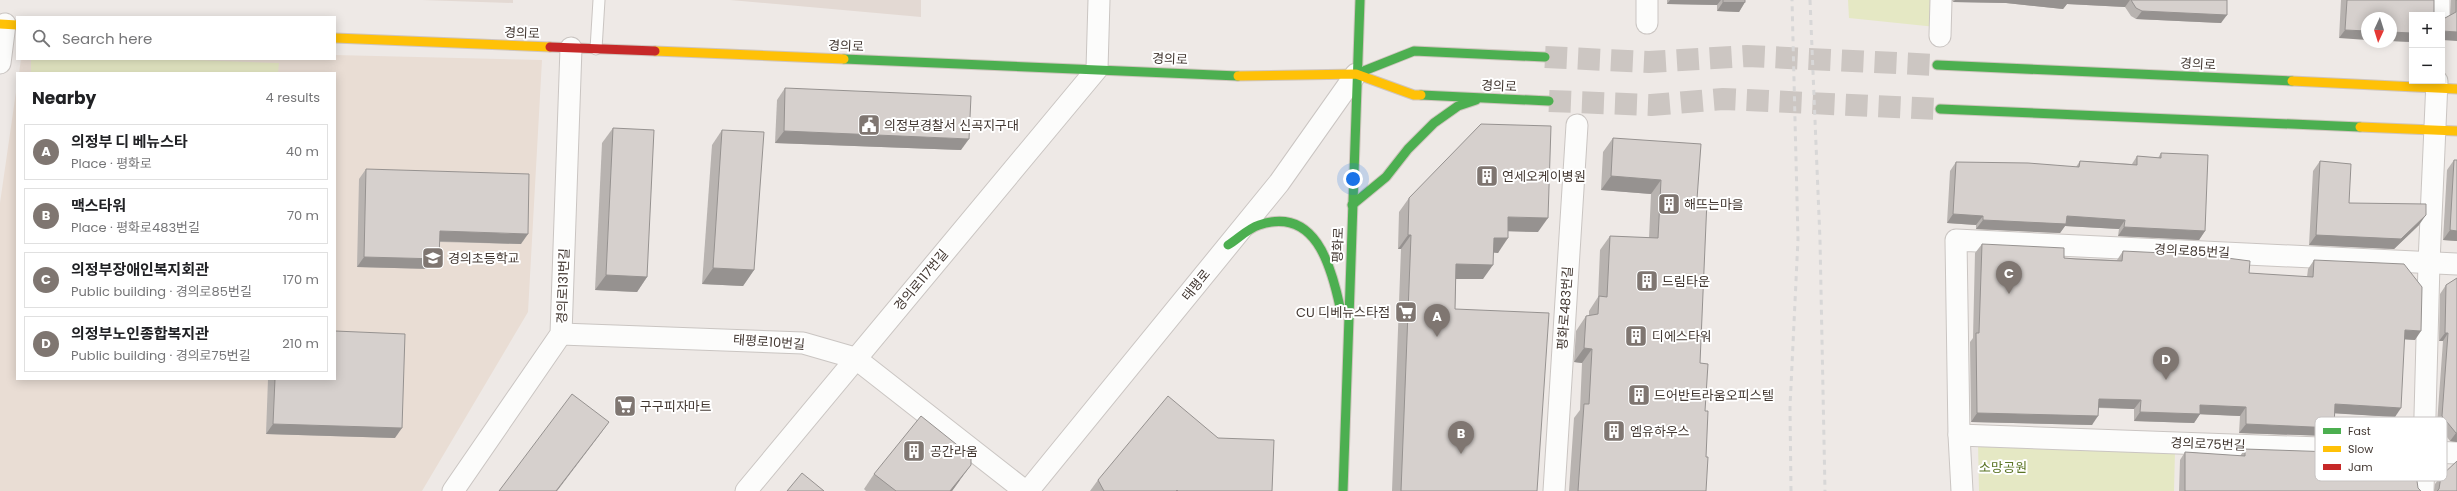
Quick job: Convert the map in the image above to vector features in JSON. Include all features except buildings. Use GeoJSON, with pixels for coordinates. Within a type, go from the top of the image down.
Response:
{"type":"FeatureCollection","features":[{"type":"Feature","properties":{"kind":"street"},"geometry":{"type":"LineString","coordinates":[[1097,69],[1099,0]]}},
{"type":"Feature","properties":{"kind":"street","name":"평화로"},"geometry":{"type":"LineString","coordinates":[[1343,491],[1356,74],[1360,0]]}},
{"type":"Feature","properties":{"kind":"street"},"geometry":{"type":"LineString","coordinates":[[1647,0],[1647,23]]}},
{"type":"Feature","properties":{"kind":"street"},"geometry":{"type":"LineString","coordinates":[[1940,36],[1942,0]]}},
{"type":"Feature","properties":{"kind":"street"},"geometry":{"type":"LineString","coordinates":[[2439,0],[2439,12]]}},
{"type":"Feature","properties":{"kind":"street"},"geometry":{"type":"LineString","coordinates":[[0,63],[7,25]]}},
{"type":"Feature","properties":{"kind":"street","name":"경의로"},"geometry":{"type":"LineString","coordinates":[[336,38],[1249,76],[1356,74],[1414,51],[1545,57]]}},
{"type":"Feature","properties":{"kind":"street","name":"경의로131번길"},"geometry":{"type":"LineString","coordinates":[[453,491],[561,334],[571,48]]}},
{"type":"Feature","properties":{"kind":"street","name":"경의로"},"geometry":{"type":"LineString","coordinates":[[1937,65],[2444,86]]}},
{"type":"Feature","properties":{"kind":"street","name":"경의로117번길"},"geometry":{"type":"LineString","coordinates":[[746,491],[855,358],[1097,69]]}},
{"type":"Feature","properties":{"kind":"street","name":"경의로"},"geometry":{"type":"LineString","coordinates":[[1356,74],[1414,95],[1549,101]]}},
{"type":"Feature","properties":{"kind":"street","name":"태평로"},"geometry":{"type":"LineString","coordinates":[[1027,491],[1279,183],[1356,74]]}},
{"type":"Feature","properties":{"kind":"street"},"geometry":{"type":"LineString","coordinates":[[2425,417],[2428,262],[2434,130],[2444,86]]}},
{"type":"Feature","properties":{"kind":"street"},"geometry":{"type":"LineString","coordinates":[[1352,205],[1386,177],[1408,149],[1434,124],[1458,106],[1480,98]]}},
{"type":"Feature","properties":{"kind":"street"},"geometry":{"type":"LineString","coordinates":[[1940,109],[2457,131]]}},
{"type":"Feature","properties":{"kind":"street","name":"평화로483번길"},"geometry":{"type":"LineString","coordinates":[[1554,491],[1576,125]]}},
{"type":"Feature","properties":{"kind":"street"},"geometry":{"type":"LineString","coordinates":[[1228,245],[1258,225],[1274,221],[1287,222],[1310,233],[1319,243],[1333,273],[1347,346]]}},
{"type":"Feature","properties":{"kind":"street","name":"경의로85번길"},"geometry":{"type":"LineString","coordinates":[[1959,435],[1956,240],[2457,264]]}},
{"type":"Feature","properties":{"kind":"street","name":"태평로10번길"},"geometry":{"type":"LineString","coordinates":[[561,334],[803,343],[855,358],[1027,491]]}},
{"type":"Feature","properties":{"kind":"street"},"geometry":{"type":"LineString","coordinates":[[1959,435],[1962,491]]}},
{"type":"Feature","properties":{"kind":"street","name":"경의로75번길"},"geometry":{"type":"LineString","coordinates":[[1959,435],[2315,448]]}},
{"type":"Feature","properties":{"kind":"street","name":"경의로75번길"},"geometry":{"type":"LineString","coordinates":[[2447,453],[2457,453]]}},
{"type":"Feature","properties":{"kind":"street"},"geometry":{"type":"LineString","coordinates":[[2423,481],[2423,491]]}},
{"type":"Feature","properties":{"kind":"lane"},"geometry":{"type":"LineString","coordinates":[[596,49],[599,0]]}},
{"type":"Feature","properties":{"kind":"shaded area"},"geometry":{"type":"Polygon","coordinates":[[[422,0],[513,0],[513,3],[422,0]]]}},
{"type":"Feature","properties":{"kind":"shaded area"},"geometry":{"type":"Polygon","coordinates":[[[730,0],[921,0],[921,17],[730,0]]]}},
{"type":"Feature","properties":{"kind":"shaded area","name":"경의초등학교"},"geometry":{"type":"Polygon","coordinates":[[[336,55],[542,60],[528,312],[422,491],[0,491],[0,203],[16,92],[16,380],[336,380],[336,72],[19,72],[21,60],[336,60],[336,55]]]}},
{"type":"Feature","properties":{"kind":"green space"},"geometry":{"type":"Polygon","coordinates":[[[1848,0],[1935,0],[1936,27],[1849,18],[1848,0]]]}},
{"type":"Feature","properties":{"kind":"green space"},"geometry":{"type":"Polygon","coordinates":[[[31,60],[193,60],[279,63],[278,72],[31,72],[31,60]]]}},
{"type":"Feature","properties":{"kind":"green space","name":"소망공원"},"geometry":{"type":"Polygon","coordinates":[[[1978,443],[2175,451],[2174,491],[1979,491],[1978,443]]]}},
{"type":"Feature","properties":{"kind":"tunnel"},"geometry":{"type":"LineString","coordinates":[[1545,57],[1649,62],[1747,56],[1937,65]]}},
{"type":"Feature","properties":{"kind":"tunnel"},"geometry":{"type":"LineString","coordinates":[[1549,101],[1651,105],[1723,99],[1940,109]]}},
{"type":"Feature","properties":{"kind":"railway"},"geometry":{"type":"LineString","coordinates":[[1791,491],[1790,407],[1798,239],[1792,0]]}},
{"type":"Feature","properties":{"kind":"railway"},"geometry":{"type":"LineString","coordinates":[[1810,0],[1820,240],[1825,491]]}},
{"type":"Feature","properties":{"kind":"traffic: fast"},"geometry":{"type":"LineString","coordinates":[[1343,491],[1360,0]]}},
{"type":"Feature","properties":{"kind":"traffic: fast"},"geometry":{"type":"LineString","coordinates":[[1356,74],[1414,51],[1545,57]]}},
{"type":"Feature","properties":{"kind":"traffic: fast"},"geometry":{"type":"LineString","coordinates":[[844,59],[1238,76]]}},
{"type":"Feature","properties":{"kind":"traffic: fast"},"geometry":{"type":"LineString","coordinates":[[1937,65],[2292,81]]}},
{"type":"Feature","properties":{"kind":"traffic: fast"},"geometry":{"type":"LineString","coordinates":[[1421,95],[1549,101]]}},
{"type":"Feature","properties":{"kind":"traffic: fast"},"geometry":{"type":"LineString","coordinates":[[1352,205],[1386,177],[1408,149],[1434,123],[1458,106],[1476,100]]}},
{"type":"Feature","properties":{"kind":"traffic: fast"},"geometry":{"type":"LineString","coordinates":[[1940,109],[2360,127]]}},
{"type":"Feature","properties":{"kind":"traffic: fast"},"geometry":{"type":"LineString","coordinates":[[1228,245],[1259,225],[1278,221],[1294,224],[1307,232],[1317,243],[1331,274],[1340,307]]}},
{"type":"Feature","properties":{"kind":"traffic: slow"},"geometry":{"type":"LineString","coordinates":[[0,24],[16,25]]}},
{"type":"Feature","properties":{"kind":"traffic: slow"},"geometry":{"type":"LineString","coordinates":[[336,38],[550,47]]}},
{"type":"Feature","properties":{"kind":"traffic: slow"},"geometry":{"type":"LineString","coordinates":[[655,51],[844,59]]}},
{"type":"Feature","properties":{"kind":"traffic: slow"},"geometry":{"type":"LineString","coordinates":[[1238,76],[1356,74],[1414,95],[1421,95]]}},
{"type":"Feature","properties":{"kind":"traffic: slow"},"geometry":{"type":"LineString","coordinates":[[2292,81],[2457,89]]}},
{"type":"Feature","properties":{"kind":"traffic: slow"},"geometry":{"type":"LineString","coordinates":[[2360,127],[2457,131]]}},
{"type":"Feature","properties":{"kind":"traffic: jam"},"geometry":{"type":"LineString","coordinates":[[550,47],[655,51]]}},
{"type":"Feature","properties":{"kind":"place","name":"의정부경찰서 신곡지구대"},"geometry":{"type":"Point","coordinates":[869,125]}},
{"type":"Feature","properties":{"kind":"place","name":"연세오케이병원"},"geometry":{"type":"Point","coordinates":[1487,176]}},
{"type":"Feature","properties":{"kind":"place","name":"해뜨는마을"},"geometry":{"type":"Point","coordinates":[1669,204]}},
{"type":"Feature","properties":{"kind":"place","name":"경의초등학교"},"geometry":{"type":"Point","coordinates":[433,258]}},
{"type":"Feature","properties":{"kind":"place","name":"드림타운"},"geometry":{"type":"Point","coordinates":[1647,281]}},
{"type":"Feature","properties":{"kind":"place","name":"의정부장애인복지회관"},"geometry":{"type":"Point","coordinates":[2009,294]}},
{"type":"Feature","properties":{"kind":"place","name":"CU 디베뉴스타점"},"geometry":{"type":"Point","coordinates":[1406,312]}},
{"type":"Feature","properties":{"kind":"place","name":"디에스타워"},"geometry":{"type":"Point","coordinates":[1636,336]}},
{"type":"Feature","properties":{"kind":"place","name":"의정부 디 베뉴스타"},"geometry":{"type":"Point","coordinates":[1437,337]}},
{"type":"Feature","properties":{"kind":"place","name":"의정부노인종합복지관"},"geometry":{"type":"Point","coordinates":[2166,380]}},
{"type":"Feature","properties":{"kind":"place","name":"드어반트라움오피스텔"},"geometry":{"type":"Point","coordinates":[1639,395]}},
{"type":"Feature","properties":{"kind":"place","name":"구구피자마트"},"geometry":{"type":"Point","coordinates":[625,406]}},
{"type":"Feature","properties":{"kind":"place","name":"엠유하우스"},"geometry":{"type":"Point","coordinates":[1614,431]}},
{"type":"Feature","properties":{"kind":"place","name":"공간라움"},"geometry":{"type":"Point","coordinates":[914,451]}},
{"type":"Feature","properties":{"kind":"place","name":"맥스타워"},"geometry":{"type":"Point","coordinates":[1461,454]}}]}
